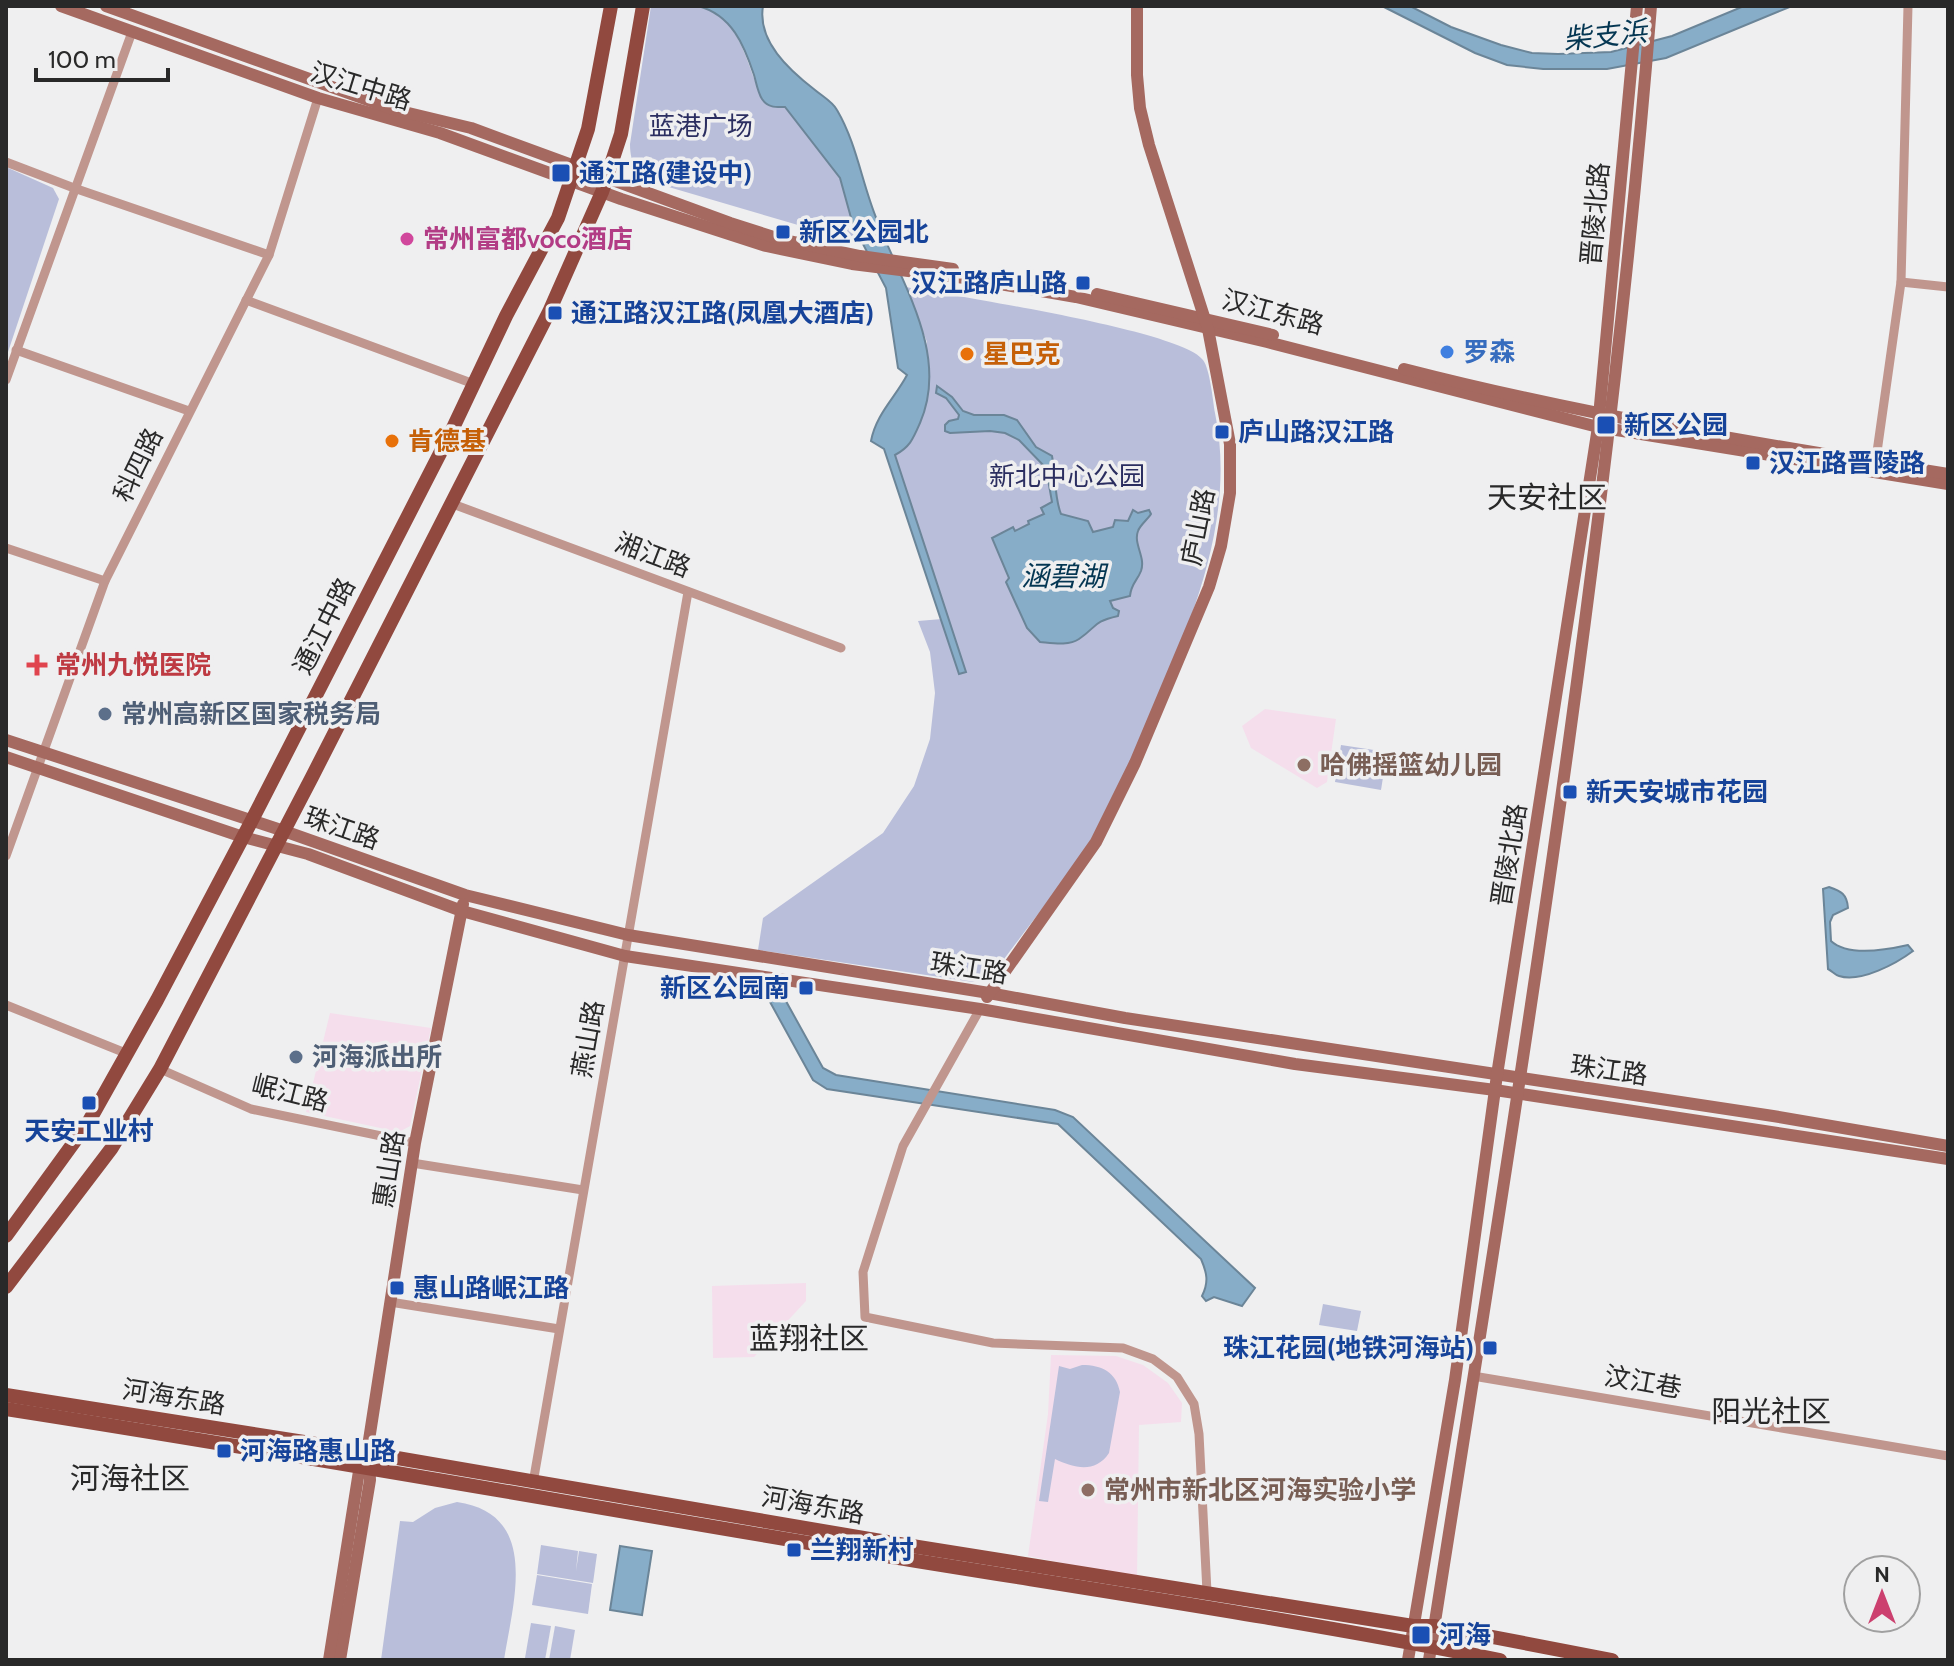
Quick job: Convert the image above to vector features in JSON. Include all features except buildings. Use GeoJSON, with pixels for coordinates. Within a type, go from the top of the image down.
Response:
{"type":"FeatureCollection","features":[{"type":"Feature","properties":{"kind":"main road","name":"通江中路"},"geometry":{"type":"LineString","coordinates":[[6,1236],[88,1123],[128,1054],[251,822],[558,218],[574,174],[598,82],[611,6]]}},
{"type":"Feature","properties":{"kind":"main road"},"geometry":{"type":"LineString","coordinates":[[6,1287],[111,1149],[160,1069],[549,312],[621,134],[643,6]]}},
{"type":"Feature","properties":{"kind":"main road","name":"河海东路"},"geometry":{"type":"LineString","coordinates":[[6,1395],[366,1462]]}},
{"type":"Feature","properties":{"kind":"main road","name":"河海东路"},"geometry":{"type":"LineString","coordinates":[[6,1409],[893,1543],[1413,1626],[1435,1626],[1612,1660]]}},
{"type":"Feature","properties":{"kind":"main road","name":"河海东路"},"geometry":{"type":"LineString","coordinates":[[532,1488],[1411,1643],[1430,1653],[1500,1660]]}},
{"type":"Feature","properties":{"kind":"street","name":"汉江中路"},"geometry":{"type":"LineString","coordinates":[[61,6],[318,98],[601,181]]}},
{"type":"Feature","properties":{"kind":"street","name":"汉江中路"},"geometry":{"type":"LineString","coordinates":[[106,6],[396,110],[471,128],[574,174],[601,181]]}},
{"type":"Feature","properties":{"kind":"street","name":"庐山路"},"geometry":{"type":"LineString","coordinates":[[980,1009],[1096,842],[1135,763],[1209,587],[1221,546],[1230,493],[1230,444],[1207,323],[1149,145],[1140,108],[1137,6]]}},
{"type":"Feature","properties":{"kind":"street","name":"晋陵北路"},"geometry":{"type":"LineString","coordinates":[[1430,1653],[1519,1094],[1604,428],[1637,6]]}},
{"type":"Feature","properties":{"kind":"street","name":"晋陵北路"},"geometry":{"type":"LineString","coordinates":[[1605,414],[1647,63],[1651,6]]}},
{"type":"Feature","properties":{"kind":"street"},"geometry":{"type":"LineString","coordinates":[[1875,468],[1901,282],[1908,9]]}},
{"type":"Feature","properties":{"kind":"street"},"geometry":{"type":"LineString","coordinates":[[6,380],[132,32]]}},
{"type":"Feature","properties":{"kind":"street","name":"科四路"},"geometry":{"type":"LineString","coordinates":[[6,856],[105,581],[269,255],[318,98]]}},
{"type":"Feature","properties":{"kind":"street"},"geometry":{"type":"LineString","coordinates":[[6,162],[269,255]]}},
{"type":"Feature","properties":{"kind":"street","name":"汉江东路"},"geometry":{"type":"LineString","coordinates":[[601,181],[780,239],[868,262],[1037,282],[1410,371],[1948,484]]}},
{"type":"Feature","properties":{"kind":"street"},"geometry":{"type":"LineString","coordinates":[[1901,282],[1948,287]]}},
{"type":"Feature","properties":{"kind":"street"},"geometry":{"type":"LineString","coordinates":[[246,300],[474,384]]}},
{"type":"Feature","properties":{"kind":"street","name":"汉江东路"},"geometry":{"type":"LineString","coordinates":[[1207,323],[1604,428],[1875,468],[1948,474]]}},
{"type":"Feature","properties":{"kind":"street"},"geometry":{"type":"LineString","coordinates":[[16,350],[189,411]]}},
{"type":"Feature","properties":{"kind":"street","name":"晋陵北路"},"geometry":{"type":"LineString","coordinates":[[1408,1660],[1455,1380],[1497,1075],[1604,428]]}},
{"type":"Feature","properties":{"kind":"street","name":"湘江路"},"geometry":{"type":"LineString","coordinates":[[450,503],[841,648]]}},
{"type":"Feature","properties":{"kind":"street"},"geometry":{"type":"LineString","coordinates":[[6,548],[105,581]]}},
{"type":"Feature","properties":{"kind":"street","name":"燕山路"},"geometry":{"type":"LineString","coordinates":[[532,1488],[688,592]]}},
{"type":"Feature","properties":{"kind":"street","name":"珠江路"},"geometry":{"type":"LineString","coordinates":[[6,740],[284,831],[465,895],[628,935],[1125,1018],[1773,1116],[1948,1146]]}},
{"type":"Feature","properties":{"kind":"street","name":"珠江路"},"geometry":{"type":"LineString","coordinates":[[6,757],[243,837],[308,854],[462,911],[625,956],[980,1009],[1295,1064],[1495,1090],[1948,1159]]}},
{"type":"Feature","properties":{"kind":"street","name":"惠山路"},"geometry":{"type":"LineString","coordinates":[[340,1660],[366,1462],[415,1143],[465,895]]}},
{"type":"Feature","properties":{"kind":"street"},"geometry":{"type":"LineString","coordinates":[[6,1005],[128,1054]]}},
{"type":"Feature","properties":{"kind":"street"},"geometry":{"type":"LineString","coordinates":[[980,1009],[903,1146],[863,1272],[865,1317],[993,1343],[1123,1348],[1153,1359],[1177,1377],[1194,1404],[1199,1434],[1207,1592]]}},
{"type":"Feature","properties":{"kind":"street","name":"岷江路"},"geometry":{"type":"LineString","coordinates":[[160,1069],[251,1109],[415,1143]]}},
{"type":"Feature","properties":{"kind":"street"},"geometry":{"type":"LineString","coordinates":[[412,1163],[583,1190]]}},
{"type":"Feature","properties":{"kind":"street"},"geometry":{"type":"LineString","coordinates":[[390,1302],[559,1329]]}},
{"type":"Feature","properties":{"kind":"street","name":"汶江巷"},"geometry":{"type":"LineString","coordinates":[[1473,1376],[1948,1456]]}},
{"type":"Feature","properties":{"kind":"street","name":"惠山路"},"geometry":{"type":"LineString","coordinates":[[329,1660],[366,1462]]}},
{"type":"Feature","properties":{"kind":"shaded area","name":"哈佛摇篮幼儿园"},"geometry":{"type":"Polygon","coordinates":[[[1265,709],[1336,719],[1327,782],[1317,788],[1251,748],[1242,726],[1265,709]]]}},
{"type":"Feature","properties":{"kind":"shaded area"},"geometry":{"type":"Polygon","coordinates":[[[330,1013],[431,1028],[410,1126],[399,1132],[306,1112],[330,1013]]]}},
{"type":"Feature","properties":{"kind":"shaded area"},"geometry":{"type":"Polygon","coordinates":[[[806,1283],[806,1301],[754,1357],[713,1358],[712,1286],[806,1283]]]}},
{"type":"Feature","properties":{"kind":"shaded area","name":"常州市新北区河海实验小学"},"geometry":{"type":"Polygon","coordinates":[[[1051,1355],[1116,1356],[1143,1365],[1168,1383],[1182,1403],[1181,1422],[1139,1425],[1137,1578],[1028,1556],[1048,1414],[1051,1355]]]}},
{"type":"Feature","properties":{"kind":"green space","name":"蓝港广场"},"geometry":{"type":"Polygon","coordinates":[[[680,5],[708,9],[733,30],[765,101],[772,107],[784,106],[840,178],[853,225],[863,244],[655,183],[639,172],[631,157],[630,144],[651,6],[680,5]]]}},
{"type":"Feature","properties":{"kind":"green space"},"geometry":{"type":"Polygon","coordinates":[[[6,167],[53,188],[59,199],[6,358],[6,167]]]}},
{"type":"Feature","properties":{"kind":"green space","name":"新北中心公园"},"geometry":{"type":"Polygon","coordinates":[[[906,287],[1112,326],[1186,349],[1203,360],[1208,370],[1220,453],[1220,492],[1206,571],[1179,648],[1121,782],[1090,841],[1047,903],[991,976],[973,982],[758,950],[763,918],[883,833],[914,786],[930,739],[935,693],[930,652],[918,621],[942,619],[959,673],[966,672],[894,455],[927,342],[906,287]]]}},
{"type":"Feature","properties":{"kind":"green space"},"geometry":{"type":"Polygon","coordinates":[[[1341,745],[1387,752],[1381,790],[1335,782],[1341,745]]]}},
{"type":"Feature","properties":{"kind":"green space"},"geometry":{"type":"Polygon","coordinates":[[[1323,1304],[1361,1311],[1357,1331],[1319,1325],[1323,1304]]]}},
{"type":"Feature","properties":{"kind":"green space"},"geometry":{"type":"Polygon","coordinates":[[[1082,1365],[1107,1371],[1118,1385],[1120,1392],[1109,1453],[1097,1464],[1084,1467],[1055,1459],[1048,1502],[1039,1501],[1059,1366],[1070,1369],[1082,1365]]]}},
{"type":"Feature","properties":{"kind":"green space"},"geometry":{"type":"Polygon","coordinates":[[[457,1502],[484,1510],[501,1524],[511,1542],[515,1588],[504,1660],[381,1660],[400,1521],[413,1522],[435,1508],[457,1502]]]}},
{"type":"Feature","properties":{"kind":"green space"},"geometry":{"type":"Polygon","coordinates":[[[541,1545],[578,1551],[576,1571],[579,1551],[597,1554],[593,1583],[537,1574],[541,1545]]]}},
{"type":"Feature","properties":{"kind":"green space"},"geometry":{"type":"Polygon","coordinates":[[[537,1575],[592,1584],[588,1614],[532,1605],[537,1575]]]}},
{"type":"Feature","properties":{"kind":"green space"},"geometry":{"type":"Polygon","coordinates":[[[531,1623],[551,1626],[545,1660],[525,1658],[531,1623]]]}},
{"type":"Feature","properties":{"kind":"green space"},"geometry":{"type":"Polygon","coordinates":[[[555,1626],[575,1630],[570,1660],[549,1660],[555,1626]]]}},
{"type":"Feature","properties":{"kind":"water"},"geometry":{"type":"Polygon","coordinates":[[[698,6],[763,6],[765,31],[777,54],[833,104],[850,136],[872,206],[919,319],[926,345],[928,397],[913,438],[895,455],[966,672],[959,674],[884,449],[871,441],[881,414],[907,375],[898,368],[886,288],[853,225],[840,178],[785,107],[764,102],[746,53],[728,24],[710,10],[698,6]]]}},
{"type":"Feature","properties":{"kind":"water"},"geometry":{"type":"Polygon","coordinates":[[[1382,6],[1410,6],[1451,27],[1501,45],[1532,53],[1558,54],[1611,52],[1672,36],[1744,6],[1792,6],[1666,58],[1607,69],[1543,69],[1507,65],[1475,53],[1382,6]]]}},
{"type":"Feature","properties":{"kind":"water","name":"涵碧湖"},"geometry":{"type":"Polygon","coordinates":[[[937,386],[952,397],[963,411],[974,415],[1004,415],[1017,420],[1036,447],[1052,456],[1061,514],[1088,521],[1093,532],[1113,527],[1115,520],[1128,521],[1133,510],[1138,513],[1149,510],[1151,514],[1137,536],[1141,571],[1130,596],[1110,601],[1113,608],[1119,611],[1118,616],[1099,622],[1079,639],[1065,643],[1040,642],[1027,628],[1006,582],[1009,578],[992,538],[1013,527],[1015,531],[1044,514],[1041,508],[1052,502],[1046,468],[1019,440],[1005,433],[945,431],[945,425],[958,419],[959,415],[946,398],[936,393],[937,386]]]}},
{"type":"Feature","properties":{"kind":"water"},"geometry":{"type":"Polygon","coordinates":[[[1829,887],[1843,894],[1848,908],[1833,915],[1830,922],[1831,941],[1857,951],[1908,945],[1913,951],[1888,966],[1858,977],[1839,976],[1828,969],[1823,889],[1829,887]]]}},
{"type":"Feature","properties":{"kind":"water"},"geometry":{"type":"Polygon","coordinates":[[[764,991],[782,994],[823,1068],[836,1075],[1055,1110],[1073,1117],[1255,1288],[1242,1306],[1214,1297],[1206,1301],[1202,1296],[1206,1278],[1201,1259],[1058,1124],[827,1089],[813,1080],[764,991]]]}},
{"type":"Feature","properties":{"kind":"water"},"geometry":{"type":"Polygon","coordinates":[[[620,1546],[652,1551],[642,1615],[610,1610],[620,1546]]]}},
{"type":"Feature","properties":{"kind":"place","name":"通江路(建设中)"},"geometry":{"type":"Point","coordinates":[561,173]}},
{"type":"Feature","properties":{"kind":"place","name":"新区公园北"},"geometry":{"type":"Point","coordinates":[783,232]}},
{"type":"Feature","properties":{"kind":"place","name":"常州富都voco酒店"},"geometry":{"type":"Point","coordinates":[407,239]}},
{"type":"Feature","properties":{"kind":"place","name":"汉江路庐山路"},"geometry":{"type":"Point","coordinates":[1083,283]}},
{"type":"Feature","properties":{"kind":"place","name":"通江路汉江路(凤凰大酒店)"},"geometry":{"type":"Point","coordinates":[555,313]}},
{"type":"Feature","properties":{"kind":"place","name":"罗森"},"geometry":{"type":"Point","coordinates":[1447,352]}},
{"type":"Feature","properties":{"kind":"place","name":"星巴克"},"geometry":{"type":"Point","coordinates":[967,354]}},
{"type":"Feature","properties":{"kind":"place","name":"新区公园"},"geometry":{"type":"Point","coordinates":[1606,425]}},
{"type":"Feature","properties":{"kind":"place","name":"庐山路汉江路"},"geometry":{"type":"Point","coordinates":[1222,432]}},
{"type":"Feature","properties":{"kind":"place","name":"肯德基"},"geometry":{"type":"Point","coordinates":[392,441]}},
{"type":"Feature","properties":{"kind":"place","name":"汉江路晋陵路"},"geometry":{"type":"Point","coordinates":[1753,463]}},
{"type":"Feature","properties":{"kind":"place","name":"常州九悦医院"},"geometry":{"type":"Point","coordinates":[37,665]}},
{"type":"Feature","properties":{"kind":"place","name":"常州高新区国家税务局"},"geometry":{"type":"Point","coordinates":[105,714]}},
{"type":"Feature","properties":{"kind":"place","name":"哈佛摇篮幼儿园"},"geometry":{"type":"Point","coordinates":[1304,765]}},
{"type":"Feature","properties":{"kind":"place","name":"新天安城市花园"},"geometry":{"type":"Point","coordinates":[1570,792]}},
{"type":"Feature","properties":{"kind":"place","name":"新区公园南"},"geometry":{"type":"Point","coordinates":[806,988]}},
{"type":"Feature","properties":{"kind":"place","name":"河海派出所"},"geometry":{"type":"Point","coordinates":[296,1057]}},
{"type":"Feature","properties":{"kind":"place","name":"天安工业村"},"geometry":{"type":"Point","coordinates":[89,1103]}},
{"type":"Feature","properties":{"kind":"place","name":"惠山路岷江路"},"geometry":{"type":"Point","coordinates":[397,1288]}},
{"type":"Feature","properties":{"kind":"place","name":"珠江花园(地铁河海站)"},"geometry":{"type":"Point","coordinates":[1490,1348]}},
{"type":"Feature","properties":{"kind":"place","name":"河海路惠山路"},"geometry":{"type":"Point","coordinates":[224,1451]}},
{"type":"Feature","properties":{"kind":"place","name":"常州市新北区河海实验小学"},"geometry":{"type":"Point","coordinates":[1088,1490]}},
{"type":"Feature","properties":{"kind":"place","name":"兰翔新村"},"geometry":{"type":"Point","coordinates":[794,1550]}},
{"type":"Feature","properties":{"kind":"place","name":"河海"},"geometry":{"type":"Point","coordinates":[1421,1635]}},
{"type":"Feature","properties":{"kind":"district","name":"天安社区"},"geometry":{"type":"Point","coordinates":[1547,498]}},
{"type":"Feature","properties":{"kind":"district","name":"蓝翔社区"},"geometry":{"type":"Point","coordinates":[809,1339]}},
{"type":"Feature","properties":{"kind":"district","name":"阳光社区"},"geometry":{"type":"Point","coordinates":[1771,1412]}},
{"type":"Feature","properties":{"kind":"district","name":"河海社区"},"geometry":{"type":"Point","coordinates":[130,1479]}},
{"type":"Feature","properties":{"kind":"water label","name":"柴支浜"},"geometry":{"type":"Point","coordinates":[1605,35]}}]}
